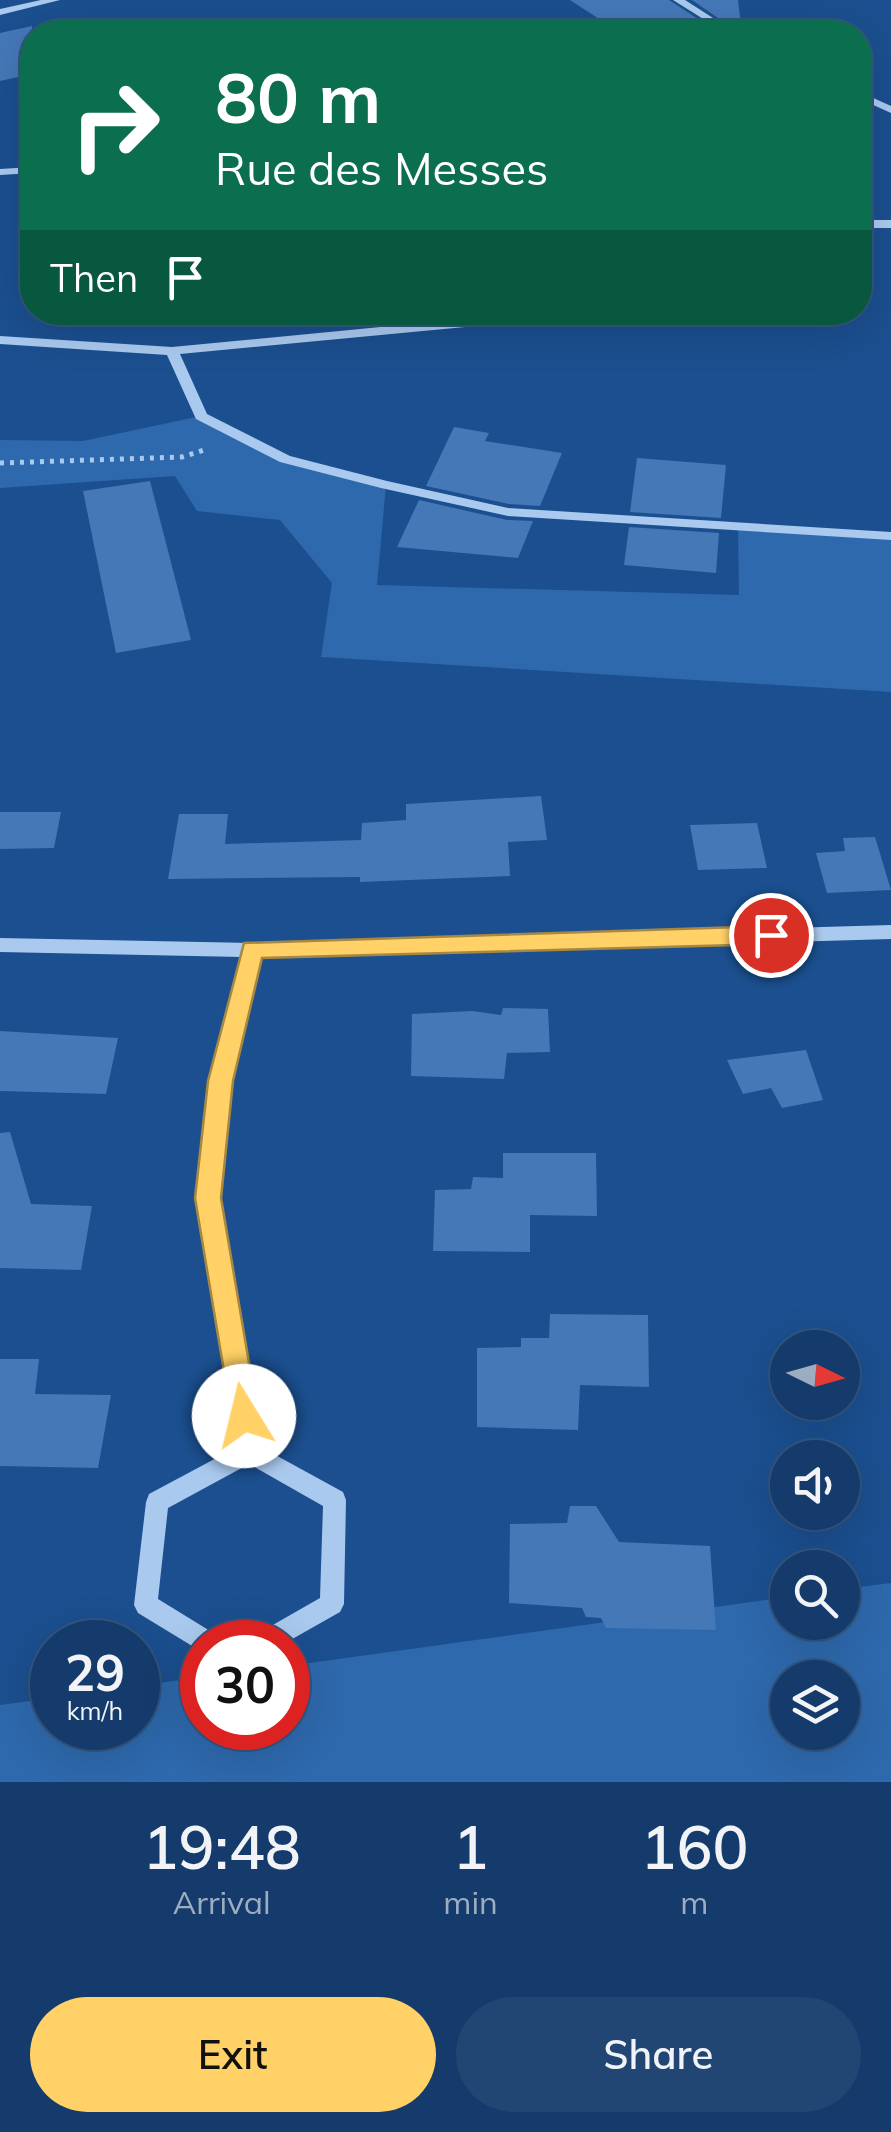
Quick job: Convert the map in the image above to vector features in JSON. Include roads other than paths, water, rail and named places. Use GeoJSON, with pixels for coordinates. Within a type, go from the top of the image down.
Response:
{"type":"FeatureCollection","features":[{"type":"Feature","properties":{"kind":"street"},"geometry":{"type":"LineString","coordinates":[[0,12],[55,0]]}},
{"type":"Feature","properties":{"kind":"street"},"geometry":{"type":"LineString","coordinates":[[678,0],[710,20]]}},
{"type":"Feature","properties":{"kind":"street"},"geometry":{"type":"LineString","coordinates":[[0,340],[172,351],[445,325]]}},
{"type":"Feature","properties":{"kind":"street"},"geometry":{"type":"LineString","coordinates":[[172,351],[201,416],[285,458],[508,512],[891,536]]}},
{"type":"Feature","properties":{"kind":"street"},"geometry":{"type":"LineString","coordinates":[[0,945],[252,950],[891,932]]}},
{"type":"Feature","properties":{"kind":"street"},"geometry":{"type":"LineString","coordinates":[[249,1452],[208,1198],[220,1081],[252,950]]}},
{"type":"Feature","properties":{"kind":"street"},"geometry":{"type":"LineString","coordinates":[[180,1626],[146,1606],[156,1502],[249,1452]]}},
{"type":"Feature","properties":{"kind":"street"},"geometry":{"type":"LineString","coordinates":[[249,1452],[335,1500],[332,1604],[304,1620]]}}]}
